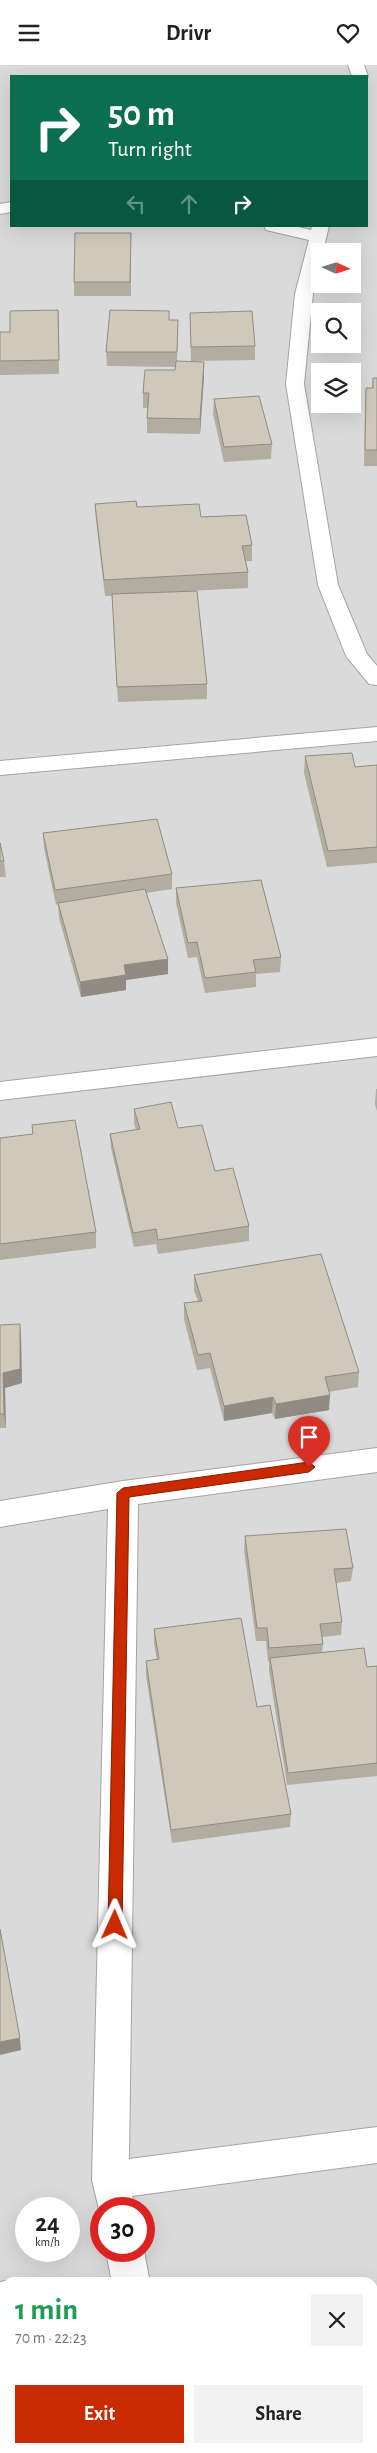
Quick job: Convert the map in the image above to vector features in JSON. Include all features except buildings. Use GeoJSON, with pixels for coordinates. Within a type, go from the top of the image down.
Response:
{"type":"FeatureCollection","features":[{"type":"Feature","properties":{"kind":"street"},"geometry":{"type":"LineString","coordinates":[[280,227],[320,232],[304,295],[295,384],[328,585],[357,656],[377,679]]}},
{"type":"Feature","properties":{"kind":"street"},"geometry":{"type":"LineString","coordinates":[[0,769],[377,734]]}},
{"type":"Feature","properties":{"kind":"street"},"geometry":{"type":"LineString","coordinates":[[0,1091],[377,1047]]}},
{"type":"Feature","properties":{"kind":"street"},"geometry":{"type":"LineString","coordinates":[[0,1514],[123,1493],[292,1469],[377,1460]]}},
{"type":"Feature","properties":{"kind":"street"},"geometry":{"type":"LineString","coordinates":[[123,1493],[113,2194],[377,2145]]}},
{"type":"Feature","properties":{"kind":"street"},"geometry":{"type":"LineString","coordinates":[[127,2262],[131,2277]]}},
{"type":"Feature","properties":{"kind":"shaded area"},"geometry":{"type":"Polygon","coordinates":[[[0,65],[377,65],[377,2277],[0,2277],[0,65]]]}},
{"type":"Feature","properties":{"kind":"route"},"geometry":{"type":"LineString","coordinates":[[115,1925],[123,1493],[309,1467]]}}]}
